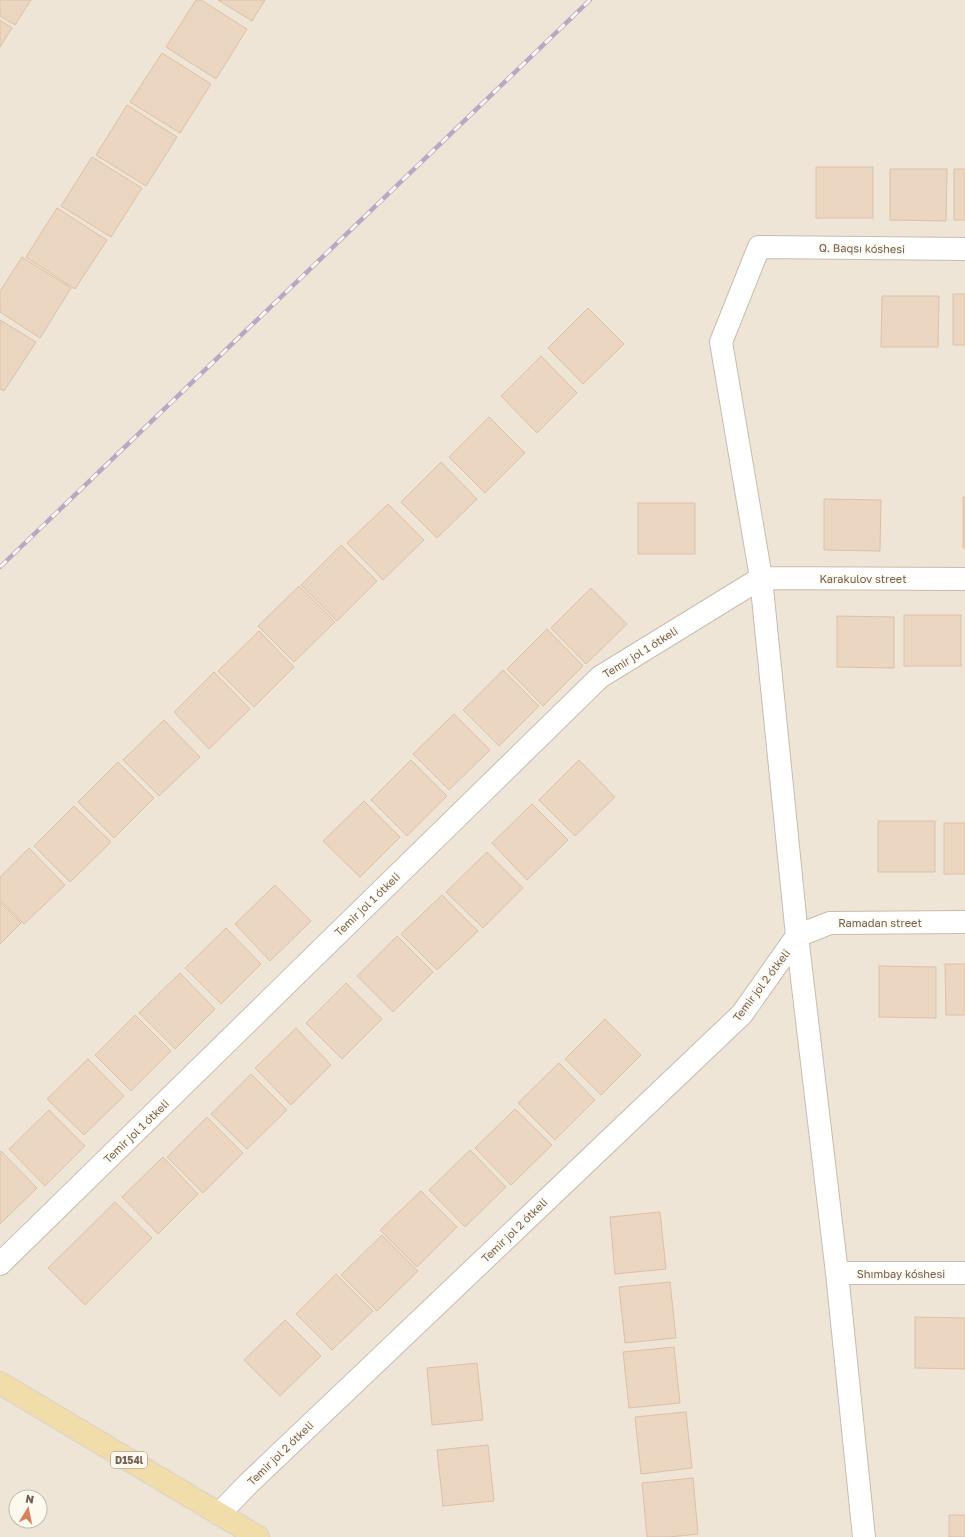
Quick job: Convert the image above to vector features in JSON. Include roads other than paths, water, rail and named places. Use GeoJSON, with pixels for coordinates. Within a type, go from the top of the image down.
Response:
{"type":"FeatureCollection","features":[{"type":"Feature","properties":{"kind":"main road","name":"D154l"},"geometry":{"type":"LineString","coordinates":[[0,1383],[258,1537]]}},
{"type":"Feature","properties":{"kind":"street","name":"Q. Baqsı kóshesi"},"geometry":{"type":"LineString","coordinates":[[761,578],[721,342],[759,247],[965,249]]}},
{"type":"Feature","properties":{"kind":"street","name":"Karakulov street"},"geometry":{"type":"LineString","coordinates":[[761,578],[965,579]]}},
{"type":"Feature","properties":{"kind":"street"},"geometry":{"type":"LineString","coordinates":[[761,578],[798,936],[864,1537]]}},
{"type":"Feature","properties":{"kind":"street","name":"Temir jol 1 ótkeli"},"geometry":{"type":"LineString","coordinates":[[0,1264],[600,677],[761,578]]}},
{"type":"Feature","properties":{"kind":"street","name":"Ramadan street"},"geometry":{"type":"LineString","coordinates":[[798,936],[830,922],[965,922]]}},
{"type":"Feature","properties":{"kind":"street","name":"Temir jol 2 ótkeli"},"geometry":{"type":"LineString","coordinates":[[219,1514],[248,1484],[742,1014],[798,936]]}},
{"type":"Feature","properties":{"kind":"street","name":"Shımbay kóshesi"},"geometry":{"type":"LineString","coordinates":[[836,1273],[965,1273]]}},
{"type":"Feature","properties":{"kind":"railway"},"geometry":{"type":"LineString","coordinates":[[0,567],[590,0]]}}]}
